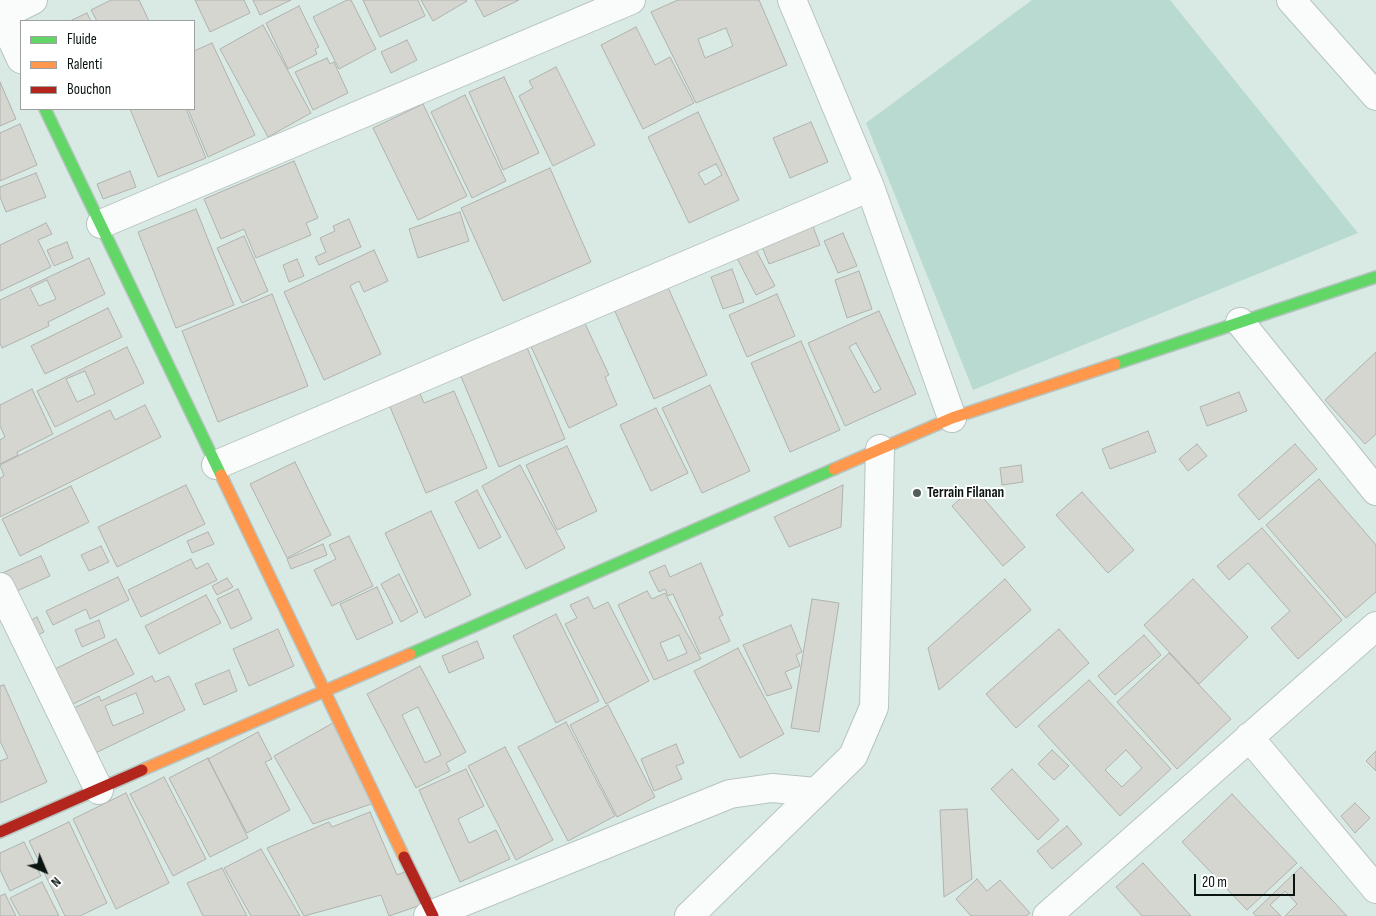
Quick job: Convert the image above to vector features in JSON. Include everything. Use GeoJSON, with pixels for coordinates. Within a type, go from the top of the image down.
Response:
{"type":"FeatureCollection","features":[{"type":"Feature","properties":{"kind":"street"},"geometry":{"type":"LineString","coordinates":[[20,56],[0,15],[33,0]]}},
{"type":"Feature","properties":{"kind":"street"},"geometry":{"type":"LineString","coordinates":[[101,224],[631,0]]}},
{"type":"Feature","properties":{"kind":"street"},"geometry":{"type":"LineString","coordinates":[[792,0],[870,187],[952,418]]}},
{"type":"Feature","properties":{"kind":"street"},"geometry":{"type":"LineString","coordinates":[[1292,0],[1376,96]]}},
{"type":"Feature","properties":{"kind":"street"},"geometry":{"type":"LineString","coordinates":[[45,110],[431,915],[730,794],[772,788],[816,792]]}},
{"type":"Feature","properties":{"kind":"street"},"geometry":{"type":"LineString","coordinates":[[216,465],[870,187]]}},
{"type":"Feature","properties":{"kind":"street"},"geometry":{"type":"LineString","coordinates":[[0,832],[952,418],[1376,276]]}},
{"type":"Feature","properties":{"kind":"street"},"geometry":{"type":"LineString","coordinates":[[1240,322],[1376,491]]}},
{"type":"Feature","properties":{"kind":"street"},"geometry":{"type":"LineString","coordinates":[[689,916],[852,756],[874,707],[880,449]]}},
{"type":"Feature","properties":{"kind":"street"},"geometry":{"type":"LineString","coordinates":[[0,588],[98,790]]}},
{"type":"Feature","properties":{"kind":"street"},"geometry":{"type":"LineString","coordinates":[[1047,916],[1376,626]]}},
{"type":"Feature","properties":{"kind":"street"},"geometry":{"type":"LineString","coordinates":[[1249,737],[1376,888]]}},
{"type":"Feature","properties":{"kind":"green space"},"geometry":{"type":"Polygon","coordinates":[[[1032,0],[1170,0],[1358,233],[973,390],[866,123],[1032,0]]]}},
{"type":"Feature","properties":{"kind":"building"},"geometry":{"type":"Polygon","coordinates":[[[111,0],[139,0],[149,20],[96,20],[91,10],[111,0]]]}},
{"type":"Feature","properties":{"kind":"building"},"geometry":{"type":"Polygon","coordinates":[[[195,0],[244,0],[250,13],[210,32],[195,0]]]}},
{"type":"Feature","properties":{"kind":"building"},"geometry":{"type":"Polygon","coordinates":[[[253,0],[291,0],[260,15],[253,0]]]}},
{"type":"Feature","properties":{"kind":"building"},"geometry":{"type":"Polygon","coordinates":[[[347,0],[351,0],[376,49],[339,69],[313,17],[347,0]]]}},
{"type":"Feature","properties":{"kind":"building"},"geometry":{"type":"Polygon","coordinates":[[[363,0],[418,0],[425,16],[380,37],[363,0]]]}},
{"type":"Feature","properties":{"kind":"building"},"geometry":{"type":"Polygon","coordinates":[[[421,0],[466,0],[467,1],[433,21],[421,0]]]}},
{"type":"Feature","properties":{"kind":"building"},"geometry":{"type":"Polygon","coordinates":[[[475,0],[519,0],[484,17],[475,0]]]}},
{"type":"Feature","properties":{"kind":"building"},"geometry":{"type":"Polygon","coordinates":[[[678,0],[759,0],[787,65],[696,103],[651,12],[678,0]],[[726,28],[698,39],[705,58],[733,46],[726,28]]]}},
{"type":"Feature","properties":{"kind":"building"},"geometry":{"type":"Polygon","coordinates":[[[299,6],[319,47],[315,49],[317,54],[288,69],[266,23],[299,6]]]}},
{"type":"Feature","properties":{"kind":"building"},"geometry":{"type":"Polygon","coordinates":[[[87,13],[90,20],[72,20],[87,13]]]}},
{"type":"Feature","properties":{"kind":"building"},"geometry":{"type":"Polygon","coordinates":[[[263,25],[311,113],[268,137],[220,49],[263,25]]]}},
{"type":"Feature","properties":{"kind":"building"},"geometry":{"type":"Polygon","coordinates":[[[636,27],[655,65],[670,57],[694,103],[643,129],[601,45],[636,27]]]}},
{"type":"Feature","properties":{"kind":"building"},"geometry":{"type":"Polygon","coordinates":[[[407,40],[417,60],[391,73],[381,52],[407,40]]]}},
{"type":"Feature","properties":{"kind":"building"},"geometry":{"type":"Polygon","coordinates":[[[212,43],[255,135],[208,157],[188,110],[195,110],[195,51],[212,43]]]}},
{"type":"Feature","properties":{"kind":"building"},"geometry":{"type":"Polygon","coordinates":[[[327,58],[330,64],[334,62],[348,93],[313,110],[295,72],[327,58]]]}},
{"type":"Feature","properties":{"kind":"building"},"geometry":{"type":"Polygon","coordinates":[[[556,67],[595,145],[553,166],[519,96],[533,88],[529,81],[556,67]]]}},
{"type":"Feature","properties":{"kind":"building"},"geometry":{"type":"Polygon","coordinates":[[[504,77],[539,153],[503,170],[469,92],[504,77]]]}},
{"type":"Feature","properties":{"kind":"building"},"geometry":{"type":"Polygon","coordinates":[[[0,82],[16,119],[0,126],[0,82]]]}},
{"type":"Feature","properties":{"kind":"building"},"geometry":{"type":"Polygon","coordinates":[[[465,95],[506,181],[472,198],[431,112],[465,95]]]}},
{"type":"Feature","properties":{"kind":"building"},"geometry":{"type":"Polygon","coordinates":[[[423,104],[467,196],[418,220],[373,128],[423,104]]]}},
{"type":"Feature","properties":{"kind":"building"},"geometry":{"type":"Polygon","coordinates":[[[130,110],[186,110],[206,158],[158,177],[130,110]]]}},
{"type":"Feature","properties":{"kind":"building"},"geometry":{"type":"Polygon","coordinates":[[[698,112],[739,200],[689,223],[648,137],[698,112]],[[716,164],[698,173],[705,185],[722,175],[716,164]]]}},
{"type":"Feature","properties":{"kind":"building"},"geometry":{"type":"Polygon","coordinates":[[[811,122],[828,162],[790,178],[773,138],[811,122]]]}},
{"type":"Feature","properties":{"kind":"building"},"geometry":{"type":"Polygon","coordinates":[[[20,124],[37,165],[0,181],[0,133],[20,124]]]}},
{"type":"Feature","properties":{"kind":"building"},"geometry":{"type":"Polygon","coordinates":[[[294,161],[318,218],[306,223],[311,235],[256,258],[244,229],[221,239],[204,199],[294,161]]]}},
{"type":"Feature","properties":{"kind":"building"},"geometry":{"type":"Polygon","coordinates":[[[550,168],[591,262],[503,301],[461,208],[550,168]]]}},
{"type":"Feature","properties":{"kind":"building"},"geometry":{"type":"Polygon","coordinates":[[[130,171],[136,187],[103,199],[97,184],[130,171]]]}},
{"type":"Feature","properties":{"kind":"building"},"geometry":{"type":"Polygon","coordinates":[[[36,173],[46,197],[6,212],[0,197],[0,187],[36,173]]]}},
{"type":"Feature","properties":{"kind":"building"},"geometry":{"type":"Polygon","coordinates":[[[196,209],[234,305],[176,328],[138,232],[196,209]]]}},
{"type":"Feature","properties":{"kind":"building"},"geometry":{"type":"Polygon","coordinates":[[[460,212],[469,241],[418,258],[409,229],[460,212]]]}},
{"type":"Feature","properties":{"kind":"building"},"geometry":{"type":"Polygon","coordinates":[[[349,219],[361,247],[319,265],[315,257],[326,252],[320,238],[335,231],[333,226],[349,219]]]}},
{"type":"Feature","properties":{"kind":"building"},"geometry":{"type":"Polygon","coordinates":[[[46,223],[52,234],[38,240],[51,267],[0,291],[0,245],[46,223]]]}},
{"type":"Feature","properties":{"kind":"building"},"geometry":{"type":"Polygon","coordinates":[[[812,224],[820,245],[769,264],[761,244],[812,224]]]}},
{"type":"Feature","properties":{"kind":"building"},"geometry":{"type":"Polygon","coordinates":[[[843,233],[857,266],[838,273],[824,241],[843,233]]]}},
{"type":"Feature","properties":{"kind":"building"},"geometry":{"type":"Polygon","coordinates":[[[244,236],[268,291],[242,303],[217,248],[244,236]]]}},
{"type":"Feature","properties":{"kind":"building"},"geometry":{"type":"Polygon","coordinates":[[[67,242],[73,258],[54,266],[47,250],[67,242]]]}},
{"type":"Feature","properties":{"kind":"building"},"geometry":{"type":"Polygon","coordinates":[[[755,248],[775,286],[756,295],[737,258],[755,248]]]}},
{"type":"Feature","properties":{"kind":"building"},"geometry":{"type":"Polygon","coordinates":[[[374,250],[388,281],[364,292],[359,281],[350,286],[381,354],[324,380],[284,292],[374,250]]]}},
{"type":"Feature","properties":{"kind":"building"},"geometry":{"type":"Polygon","coordinates":[[[89,258],[105,294],[48,322],[49,326],[2,348],[0,343],[0,300],[89,258]],[[47,280],[30,288],[39,306],[56,299],[47,280]]]}},
{"type":"Feature","properties":{"kind":"building"},"geometry":{"type":"Polygon","coordinates":[[[297,259],[304,276],[289,282],[283,265],[297,259]]]}},
{"type":"Feature","properties":{"kind":"building"},"geometry":{"type":"Polygon","coordinates":[[[732,269],[744,302],[723,309],[711,277],[732,269]]]}},
{"type":"Feature","properties":{"kind":"building"},"geometry":{"type":"Polygon","coordinates":[[[859,271],[872,309],[847,318],[835,280],[859,271]]]}},
{"type":"Feature","properties":{"kind":"building"},"geometry":{"type":"Polygon","coordinates":[[[666,283],[707,375],[654,399],[613,307],[666,283]]]}},
{"type":"Feature","properties":{"kind":"building"},"geometry":{"type":"Polygon","coordinates":[[[272,294],[308,386],[218,422],[182,331],[272,294]]]}},
{"type":"Feature","properties":{"kind":"building"},"geometry":{"type":"Polygon","coordinates":[[[777,294],[795,336],[747,357],[729,315],[777,294]]]}},
{"type":"Feature","properties":{"kind":"building"},"geometry":{"type":"Polygon","coordinates":[[[108,308],[122,337],[45,374],[31,346],[108,308]]]}},
{"type":"Feature","properties":{"kind":"building"},"geometry":{"type":"Polygon","coordinates":[[[879,311],[916,394],[845,426],[808,343],[879,311]],[[856,343],[849,347],[874,393],[881,389],[856,343]]]}},
{"type":"Feature","properties":{"kind":"building"},"geometry":{"type":"Polygon","coordinates":[[[581,315],[609,375],[605,377],[617,405],[569,428],[528,340],[581,315]]]}},
{"type":"Feature","properties":{"kind":"building"},"geometry":{"type":"Polygon","coordinates":[[[523,338],[565,439],[499,467],[457,367],[523,338]]]}},
{"type":"Feature","properties":{"kind":"building"},"geometry":{"type":"Polygon","coordinates":[[[801,341],[840,430],[790,452],[751,363],[801,341]]]}},
{"type":"Feature","properties":{"kind":"building"},"geometry":{"type":"Polygon","coordinates":[[[127,347],[144,383],[55,427],[37,391],[127,347]],[[85,371],[66,379],[77,402],[95,394],[85,371]]]}},
{"type":"Feature","properties":{"kind":"building"},"geometry":{"type":"Polygon","coordinates":[[[1376,352],[1376,434],[1365,444],[1325,400],[1376,352]]]}},
{"type":"Feature","properties":{"kind":"building"},"geometry":{"type":"Polygon","coordinates":[[[710,385],[750,471],[702,493],[662,408],[710,385]]]}},
{"type":"Feature","properties":{"kind":"building"},"geometry":{"type":"Polygon","coordinates":[[[32,389],[53,434],[17,452],[18,455],[0,464],[0,440],[5,437],[0,426],[0,405],[32,389]]]}},
{"type":"Feature","properties":{"kind":"building"},"geometry":{"type":"Polygon","coordinates":[[[418,389],[424,403],[454,391],[487,468],[426,493],[388,402],[418,389]]]}},
{"type":"Feature","properties":{"kind":"building"},"geometry":{"type":"Polygon","coordinates":[[[1239,392],[1247,411],[1207,426],[1200,407],[1239,392]]]}},
{"type":"Feature","properties":{"kind":"building"},"geometry":{"type":"Polygon","coordinates":[[[145,405],[161,437],[0,517],[0,478],[4,476],[0,465],[110,410],[115,420],[145,405]]]}},
{"type":"Feature","properties":{"kind":"building"},"geometry":{"type":"Polygon","coordinates":[[[656,408],[688,473],[651,491],[620,425],[656,408]]]}},
{"type":"Feature","properties":{"kind":"building"},"geometry":{"type":"Polygon","coordinates":[[[1148,431],[1156,452],[1110,469],[1102,449],[1148,431]]]}},
{"type":"Feature","properties":{"kind":"building"},"geometry":{"type":"Polygon","coordinates":[[[1197,444],[1207,456],[1188,471],[1179,459],[1197,444]]]}},
{"type":"Feature","properties":{"kind":"building"},"geometry":{"type":"Polygon","coordinates":[[[1295,444],[1317,469],[1259,520],[1238,495],[1295,444]]]}},
{"type":"Feature","properties":{"kind":"building"},"geometry":{"type":"Polygon","coordinates":[[[567,446],[597,511],[557,530],[526,465],[567,446]]]}},
{"type":"Feature","properties":{"kind":"building"},"geometry":{"type":"Polygon","coordinates":[[[295,462],[331,535],[287,558],[250,484],[295,462]]]}},
{"type":"Feature","properties":{"kind":"building"},"geometry":{"type":"Polygon","coordinates":[[[520,465],[565,548],[526,569],[482,486],[520,465]]]}},
{"type":"Feature","properties":{"kind":"building"},"geometry":{"type":"Polygon","coordinates":[[[1021,465],[1023,482],[1002,485],[1000,468],[1021,465]]]}},
{"type":"Feature","properties":{"kind":"building"},"geometry":{"type":"Polygon","coordinates":[[[1319,479],[1376,545],[1376,592],[1346,618],[1266,525],[1319,479]]]}},
{"type":"Feature","properties":{"kind":"building"},"geometry":{"type":"Polygon","coordinates":[[[186,485],[205,524],[117,567],[98,527],[186,485]]]}},
{"type":"Feature","properties":{"kind":"building"},"geometry":{"type":"Polygon","coordinates":[[[843,485],[841,527],[789,547],[774,517],[843,485]]]}},
{"type":"Feature","properties":{"kind":"building"},"geometry":{"type":"Polygon","coordinates":[[[71,486],[89,522],[20,556],[2,519],[71,486]]]}},
{"type":"Feature","properties":{"kind":"building"},"geometry":{"type":"Polygon","coordinates":[[[974,487],[1025,547],[1003,566],[952,506],[974,487]]]}},
{"type":"Feature","properties":{"kind":"building"},"geometry":{"type":"Polygon","coordinates":[[[477,490],[501,537],[479,549],[455,502],[477,490]]]}},
{"type":"Feature","properties":{"kind":"building"},"geometry":{"type":"Polygon","coordinates":[[[1082,492],[1134,550],[1108,573],[1056,515],[1082,492]]]}},
{"type":"Feature","properties":{"kind":"building"},"geometry":{"type":"Polygon","coordinates":[[[431,511],[471,595],[425,618],[385,533],[431,511]]]}},
{"type":"Feature","properties":{"kind":"building"},"geometry":{"type":"Polygon","coordinates":[[[1262,528],[1342,620],[1298,659],[1271,628],[1290,611],[1248,563],[1229,580],[1217,566],[1262,528]]]}},
{"type":"Feature","properties":{"kind":"building"},"geometry":{"type":"Polygon","coordinates":[[[208,532],[214,544],[192,553],[187,541],[208,532]]]}},
{"type":"Feature","properties":{"kind":"building"},"geometry":{"type":"Polygon","coordinates":[[[349,536],[373,586],[332,606],[314,570],[336,559],[329,545],[349,536]]]}},
{"type":"Feature","properties":{"kind":"building"},"geometry":{"type":"Polygon","coordinates":[[[323,544],[327,555],[291,569],[287,559],[323,544]]]}},
{"type":"Feature","properties":{"kind":"building"},"geometry":{"type":"Polygon","coordinates":[[[101,546],[109,562],[89,571],[81,555],[101,546]]]}},
{"type":"Feature","properties":{"kind":"building"},"geometry":{"type":"Polygon","coordinates":[[[41,556],[50,576],[8,595],[0,574],[41,556]]]}},
{"type":"Feature","properties":{"kind":"building"},"geometry":{"type":"Polygon","coordinates":[[[191,559],[196,569],[208,563],[217,580],[141,617],[128,590],[191,559]]]}},
{"type":"Feature","properties":{"kind":"building"},"geometry":{"type":"Polygon","coordinates":[[[701,563],[723,615],[719,617],[730,641],[700,654],[673,594],[668,596],[665,589],[659,592],[649,572],[665,565],[670,577],[701,563]]]}},
{"type":"Feature","properties":{"kind":"building"},"geometry":{"type":"Polygon","coordinates":[[[399,574],[418,612],[401,622],[381,584],[399,574]]]}},
{"type":"Feature","properties":{"kind":"building"},"geometry":{"type":"Polygon","coordinates":[[[118,577],[129,600],[90,619],[86,609],[53,625],[46,611],[118,577]]]}},
{"type":"Feature","properties":{"kind":"building"},"geometry":{"type":"Polygon","coordinates":[[[227,578],[233,587],[217,595],[212,586],[227,578]]]}},
{"type":"Feature","properties":{"kind":"building"},"geometry":{"type":"Polygon","coordinates":[[[1005,579],[1031,610],[939,690],[928,648],[1005,579]]]}},
{"type":"Feature","properties":{"kind":"building"},"geometry":{"type":"Polygon","coordinates":[[[1193,579],[1248,637],[1199,684],[1144,625],[1193,579]]]}},
{"type":"Feature","properties":{"kind":"building"},"geometry":{"type":"Polygon","coordinates":[[[377,587],[393,623],[357,640],[340,604],[377,587]]]}},
{"type":"Feature","properties":{"kind":"building"},"geometry":{"type":"Polygon","coordinates":[[[238,589],[252,619],[231,629],[217,599],[238,589]]]}},
{"type":"Feature","properties":{"kind":"building"},"geometry":{"type":"Polygon","coordinates":[[[647,591],[652,599],[665,593],[701,659],[654,680],[618,605],[647,591]],[[679,635],[660,643],[668,661],[687,653],[679,635]]]}},
{"type":"Feature","properties":{"kind":"building"},"geometry":{"type":"Polygon","coordinates":[[[206,595],[221,623],[159,654],[145,626],[206,595]]]}},
{"type":"Feature","properties":{"kind":"building"},"geometry":{"type":"Polygon","coordinates":[[[588,597],[594,609],[608,602],[649,681],[606,704],[565,624],[577,618],[570,605],[588,597]]]}},
{"type":"Feature","properties":{"kind":"building"},"geometry":{"type":"Polygon","coordinates":[[[812,599],[839,603],[819,732],[791,728],[812,599]]]}},
{"type":"Feature","properties":{"kind":"building"},"geometry":{"type":"Polygon","coordinates":[[[556,614],[599,701],[556,723],[513,636],[556,614]]]}},
{"type":"Feature","properties":{"kind":"building"},"geometry":{"type":"Polygon","coordinates":[[[37,617],[44,632],[32,638],[24,624],[37,617]]]}},
{"type":"Feature","properties":{"kind":"building"},"geometry":{"type":"Polygon","coordinates":[[[99,620],[105,637],[82,647],[75,630],[99,620]]]}},
{"type":"Feature","properties":{"kind":"building"},"geometry":{"type":"Polygon","coordinates":[[[791,625],[802,652],[796,655],[800,666],[785,672],[792,688],[767,696],[743,645],[791,625]]]}},
{"type":"Feature","properties":{"kind":"building"},"geometry":{"type":"Polygon","coordinates":[[[278,629],[294,666],[249,686],[233,649],[278,629]]]}},
{"type":"Feature","properties":{"kind":"building"},"geometry":{"type":"Polygon","coordinates":[[[1059,629],[1089,663],[1016,728],[986,694],[1059,629]]]}},
{"type":"Feature","properties":{"kind":"building"},"geometry":{"type":"Polygon","coordinates":[[[1144,635],[1161,655],[1115,695],[1098,676],[1144,635]]]}},
{"type":"Feature","properties":{"kind":"building"},"geometry":{"type":"Polygon","coordinates":[[[116,639],[134,674],[69,706],[51,671],[116,639]]]}},
{"type":"Feature","properties":{"kind":"building"},"geometry":{"type":"Polygon","coordinates":[[[477,641],[484,658],[449,673],[442,656],[477,641]]]}},
{"type":"Feature","properties":{"kind":"building"},"geometry":{"type":"Polygon","coordinates":[[[738,648],[784,734],[740,758],[694,671],[738,648]]]}},
{"type":"Feature","properties":{"kind":"building"},"geometry":{"type":"Polygon","coordinates":[[[1169,653],[1231,719],[1177,769],[1117,702],[1169,653]]]}},
{"type":"Feature","properties":{"kind":"building"},"geometry":{"type":"Polygon","coordinates":[[[420,666],[466,752],[446,763],[450,771],[416,788],[367,694],[420,666]],[[418,707],[402,715],[425,763],[441,755],[418,707]]]}},
{"type":"Feature","properties":{"kind":"building"},"geometry":{"type":"Polygon","coordinates":[[[229,670],[237,691],[204,705],[195,684],[229,670]]]}},
{"type":"Feature","properties":{"kind":"building"},"geometry":{"type":"Polygon","coordinates":[[[152,676],[155,682],[169,676],[185,710],[85,758],[70,710],[99,696],[101,701],[152,676]],[[136,693],[105,706],[113,726],[144,713],[136,693]]]}},
{"type":"Feature","properties":{"kind":"building"},"geometry":{"type":"Polygon","coordinates":[[[1089,680],[1171,769],[1120,816],[1038,726],[1089,680]],[[1126,750],[1105,770],[1122,787],[1142,768],[1126,750]]]}},
{"type":"Feature","properties":{"kind":"building"},"geometry":{"type":"Polygon","coordinates":[[[4,685],[47,782],[0,803],[0,761],[8,758],[0,741],[0,686],[4,685]]]}},
{"type":"Feature","properties":{"kind":"building"},"geometry":{"type":"Polygon","coordinates":[[[608,705],[655,797],[617,817],[570,725],[608,705]]]}},
{"type":"Feature","properties":{"kind":"building"},"geometry":{"type":"Polygon","coordinates":[[[566,722],[615,816],[568,841],[518,747],[566,722]]]}},
{"type":"Feature","properties":{"kind":"building"},"geometry":{"type":"Polygon","coordinates":[[[333,723],[377,802],[313,824],[274,756],[333,723]]]}},
{"type":"Feature","properties":{"kind":"building"},"geometry":{"type":"Polygon","coordinates":[[[258,732],[272,759],[265,762],[290,810],[247,833],[208,759],[258,732]]]}},
{"type":"Feature","properties":{"kind":"building"},"geometry":{"type":"Polygon","coordinates":[[[676,744],[684,763],[676,766],[682,779],[654,791],[641,759],[676,744]]]}},
{"type":"Feature","properties":{"kind":"building"},"geometry":{"type":"Polygon","coordinates":[[[505,747],[553,840],[516,860],[468,766],[505,747]]]}},
{"type":"Feature","properties":{"kind":"building"},"geometry":{"type":"Polygon","coordinates":[[[1052,750],[1069,766],[1054,780],[1038,764],[1052,750]]]}},
{"type":"Feature","properties":{"kind":"building"},"geometry":{"type":"Polygon","coordinates":[[[1376,751],[1376,771],[1366,761],[1376,751]]]}},
{"type":"Feature","properties":{"kind":"building"},"geometry":{"type":"Polygon","coordinates":[[[208,758],[248,838],[210,857],[169,778],[208,758]]]}},
{"type":"Feature","properties":{"kind":"building"},"geometry":{"type":"Polygon","coordinates":[[[466,769],[484,806],[458,819],[469,843],[496,830],[510,859],[460,882],[419,790],[466,769]]]}},
{"type":"Feature","properties":{"kind":"building"},"geometry":{"type":"Polygon","coordinates":[[[1012,769],[1059,820],[1038,840],[991,789],[1012,769]]]}},
{"type":"Feature","properties":{"kind":"building"},"geometry":{"type":"Polygon","coordinates":[[[164,777],[206,859],[173,876],[130,794],[164,777]]]}},
{"type":"Feature","properties":{"kind":"building"},"geometry":{"type":"Polygon","coordinates":[[[126,793],[169,883],[116,909],[73,819],[126,793]]]}},
{"type":"Feature","properties":{"kind":"building"},"geometry":{"type":"Polygon","coordinates":[[[1232,794],[1297,863],[1247,910],[1182,842],[1232,794]]]}},
{"type":"Feature","properties":{"kind":"building"},"geometry":{"type":"Polygon","coordinates":[[[1355,803],[1370,818],[1355,833],[1341,816],[1355,803]]]}},
{"type":"Feature","properties":{"kind":"building"},"geometry":{"type":"Polygon","coordinates":[[[967,809],[972,879],[944,897],[940,810],[967,809]]]}},
{"type":"Feature","properties":{"kind":"building"},"geometry":{"type":"Polygon","coordinates":[[[370,812],[397,875],[407,871],[421,905],[389,916],[381,895],[304,916],[267,848],[329,822],[332,827],[370,812]]]}},
{"type":"Feature","properties":{"kind":"building"},"geometry":{"type":"Polygon","coordinates":[[[69,822],[107,903],[80,916],[65,916],[29,841],[69,822]]]}},
{"type":"Feature","properties":{"kind":"building"},"geometry":{"type":"Polygon","coordinates":[[[1067,826],[1082,844],[1052,869],[1037,851],[1067,826]]]}},
{"type":"Feature","properties":{"kind":"building"},"geometry":{"type":"Polygon","coordinates":[[[24,842],[41,876],[10,891],[0,870],[0,853],[24,842]]]}},
{"type":"Feature","properties":{"kind":"building"},"geometry":{"type":"Polygon","coordinates":[[[261,849],[300,916],[251,916],[224,868],[261,849]]]}},
{"type":"Feature","properties":{"kind":"building"},"geometry":{"type":"Polygon","coordinates":[[[1143,863],[1191,916],[1142,916],[1116,887],[1143,863]]]}},
{"type":"Feature","properties":{"kind":"building"},"geometry":{"type":"Polygon","coordinates":[[[1301,867],[1347,916],[1285,916],[1297,904],[1285,891],[1270,905],[1281,916],[1256,916],[1253,913],[1301,867]]]}},
{"type":"Feature","properties":{"kind":"building"},"geometry":{"type":"Polygon","coordinates":[[[222,868],[247,916],[203,916],[187,883],[222,868]]]}},
{"type":"Feature","properties":{"kind":"building"},"geometry":{"type":"Polygon","coordinates":[[[977,879],[987,891],[1000,880],[1030,913],[1026,916],[971,916],[956,899],[977,879]]]}},
{"type":"Feature","properties":{"kind":"building"},"geometry":{"type":"Polygon","coordinates":[[[42,882],[59,916],[20,916],[10,898],[42,882]]]}},
{"type":"Feature","properties":{"kind":"building"},"geometry":{"type":"Polygon","coordinates":[[[5,894],[16,916],[0,916],[0,896],[5,894]]]}},
{"type":"Feature","properties":{"kind":"traffic: fast"},"geometry":{"type":"LineString","coordinates":[[45,110],[221,475]]}},
{"type":"Feature","properties":{"kind":"traffic: fast"},"geometry":{"type":"LineString","coordinates":[[1115,364],[1376,277]]}},
{"type":"Feature","properties":{"kind":"traffic: fast"},"geometry":{"type":"LineString","coordinates":[[410,654],[834,469]]}},
{"type":"Feature","properties":{"kind":"traffic: slow"},"geometry":{"type":"LineString","coordinates":[[834,469],[952,418],[1115,364]]}},
{"type":"Feature","properties":{"kind":"traffic: slow"},"geometry":{"type":"LineString","coordinates":[[221,475],[404,857]]}},
{"type":"Feature","properties":{"kind":"traffic: slow"},"geometry":{"type":"LineString","coordinates":[[142,770],[410,654]]}},
{"type":"Feature","properties":{"kind":"traffic: jam"},"geometry":{"type":"LineString","coordinates":[[0,832],[142,770]]}},
{"type":"Feature","properties":{"kind":"traffic: jam"},"geometry":{"type":"LineString","coordinates":[[404,857],[433,916]]}},
{"type":"Feature","properties":{"kind":"place","name":"Terrain Filanan"},"geometry":{"type":"Point","coordinates":[917,493]}}]}
